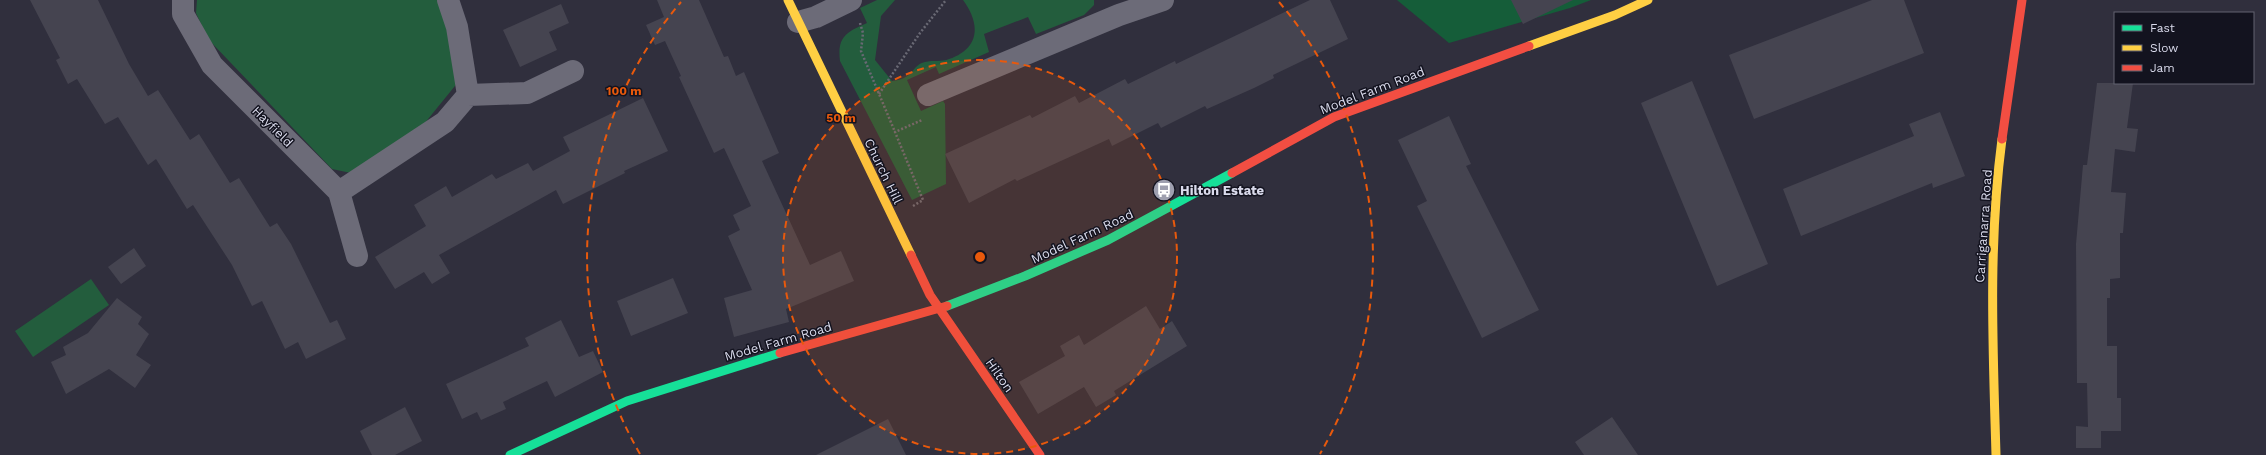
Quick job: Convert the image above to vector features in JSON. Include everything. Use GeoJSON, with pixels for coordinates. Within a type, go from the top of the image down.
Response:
{"type":"FeatureCollection","features":[{"type":"Feature","properties":{"kind":"main road","name":"Church Hill"},"geometry":{"type":"LineString","coordinates":[[788,0],[938,309]]}},
{"type":"Feature","properties":{"kind":"main road","name":"Model Farm Road"},"geometry":{"type":"LineString","coordinates":[[510,455],[586,418],[667,387],[777,354],[938,309],[1025,276],[1108,240],[1334,117],[1608,17],[1648,0]]}},
{"type":"Feature","properties":{"kind":"main road","name":"Carriganarra Road"},"geometry":{"type":"LineString","coordinates":[[1996,455],[1991,292],[1993,240],[1996,192],[2022,0]]}},
{"type":"Feature","properties":{"kind":"main road","name":"Hilton"},"geometry":{"type":"LineString","coordinates":[[938,309],[1040,455]]}},
{"type":"Feature","properties":{"kind":"street","name":"Hayfield"},"geometry":{"type":"LineString","coordinates":[[182,0],[183,14],[212,65],[339,192],[357,256]]}},
{"type":"Feature","properties":{"kind":"street"},"geometry":{"type":"LineString","coordinates":[[448,0],[457,27],[468,95]]}},
{"type":"Feature","properties":{"kind":"street"},"geometry":{"type":"LineString","coordinates":[[928,95],[1115,8],[1163,0]]}},
{"type":"Feature","properties":{"kind":"street"},"geometry":{"type":"LineString","coordinates":[[798,22],[816,16],[855,10]]}},
{"type":"Feature","properties":{"kind":"street"},"geometry":{"type":"LineString","coordinates":[[339,192],[445,122],[468,95],[527,93],[573,71]]}},
{"type":"Feature","properties":{"kind":"path"},"geometry":{"type":"LineString","coordinates":[[879,94],[920,33],[946,0]]}},
{"type":"Feature","properties":{"kind":"path"},"geometry":{"type":"LineString","coordinates":[[855,10],[863,32],[861,51],[923,200],[893,218]]}},
{"type":"Feature","properties":{"kind":"path"},"geometry":{"type":"LineString","coordinates":[[895,132],[928,117]]}},
{"type":"Feature","properties":{"kind":"green space"},"geometry":{"type":"Polygon","coordinates":[[[197,0],[448,0],[459,81],[424,124],[351,173],[332,169],[208,39],[196,13],[197,0]]]}},
{"type":"Feature","properties":{"kind":"green space"},"geometry":{"type":"Polygon","coordinates":[[[877,0],[895,0],[881,16],[875,60],[892,81],[905,78],[921,64],[928,61],[946,60],[959,54],[967,48],[972,42],[974,26],[969,9],[963,0],[1094,0],[1094,5],[1084,15],[1036,34],[1028,17],[984,34],[989,52],[939,74],[936,67],[907,80],[921,111],[943,101],[945,104],[946,184],[912,200],[840,61],[839,53],[842,40],[849,32],[867,23],[860,8],[877,0]]]}},
{"type":"Feature","properties":{"kind":"green space"},"geometry":{"type":"Polygon","coordinates":[[[1397,0],[1591,0],[1570,8],[1449,43],[1397,0]]]}},
{"type":"Feature","properties":{"kind":"green space"},"geometry":{"type":"Polygon","coordinates":[[[91,279],[109,305],[33,357],[15,331],[91,279]]]}},
{"type":"Feature","properties":{"kind":"building"},"geometry":{"type":"Polygon","coordinates":[[[30,0],[98,0],[129,64],[148,96],[158,90],[190,140],[199,134],[230,183],[239,178],[270,227],[277,223],[291,244],[330,323],[337,320],[346,339],[306,359],[298,342],[285,349],[262,301],[252,306],[232,265],[193,205],[187,209],[156,159],[148,165],[118,117],[105,124],[77,79],[68,84],[56,60],[60,58],[30,0]]]}},
{"type":"Feature","properties":{"kind":"building"},"geometry":{"type":"Polygon","coordinates":[[[657,0],[699,0],[724,57],[728,56],[736,76],[744,72],[779,153],[762,161],[810,265],[841,251],[854,281],[786,309],[789,322],[734,337],[724,298],[752,290],[728,236],[740,230],[733,215],[751,206],[724,148],[714,153],[679,77],[681,76],[665,41],[655,45],[646,25],[664,17],[657,0]]]}},
{"type":"Feature","properties":{"kind":"building"},"geometry":{"type":"Polygon","coordinates":[[[1310,0],[1330,0],[1348,39],[1273,75],[1274,78],[1254,88],[1207,109],[1205,106],[1161,128],[1158,123],[1112,146],[1109,139],[1017,181],[1015,179],[969,203],[945,154],[1030,115],[1032,118],[1075,96],[1079,103],[1125,79],[1128,84],[1175,61],[1176,64],[1310,0]]]}},
{"type":"Feature","properties":{"kind":"building"},"geometry":{"type":"Polygon","coordinates":[[[1511,0],[1573,0],[1523,24],[1511,0]]]}},
{"type":"Feature","properties":{"kind":"building"},"geometry":{"type":"Polygon","coordinates":[[[1872,0],[1904,0],[1924,53],[1754,119],[1729,55],[1872,0]]]}},
{"type":"Feature","properties":{"kind":"building"},"geometry":{"type":"Polygon","coordinates":[[[561,4],[569,23],[549,32],[557,50],[520,67],[503,30],[561,4]]]}},
{"type":"Feature","properties":{"kind":"building"},"geometry":{"type":"Polygon","coordinates":[[[1692,81],[1768,264],[1717,286],[1641,103],[1692,81]]]}},
{"type":"Feature","properties":{"kind":"building"},"geometry":{"type":"Polygon","coordinates":[[[2097,83],[2133,84],[2127,128],[2138,129],[2135,152],[2115,149],[2111,192],[2126,193],[2123,233],[2120,233],[2120,278],[2110,279],[2110,298],[2107,298],[2107,346],[2117,346],[2117,398],[2121,398],[2121,431],[2101,431],[2101,448],[2076,448],[2076,426],[2088,427],[2087,383],[2077,383],[2076,244],[2083,165],[2087,165],[2097,83]]]}},
{"type":"Feature","properties":{"kind":"building"},"geometry":{"type":"Polygon","coordinates":[[[643,98],[668,151],[624,171],[625,173],[563,204],[556,190],[439,255],[450,273],[432,284],[424,272],[395,289],[375,257],[426,226],[414,205],[446,186],[452,197],[492,174],[496,179],[528,163],[533,171],[570,151],[563,137],[643,98]]]}},
{"type":"Feature","properties":{"kind":"building"},"geometry":{"type":"Polygon","coordinates":[[[1940,112],[1965,176],[1933,188],[1932,183],[1801,236],[1783,189],[1914,136],[1909,124],[1940,112]]]}},
{"type":"Feature","properties":{"kind":"building"},"geometry":{"type":"Polygon","coordinates":[[[1449,116],[1471,164],[1466,166],[1539,310],[1482,338],[1417,206],[1427,201],[1398,140],[1449,116]]]}},
{"type":"Feature","properties":{"kind":"building"},"geometry":{"type":"Polygon","coordinates":[[[134,248],[146,266],[121,284],[108,267],[134,248]]]}},
{"type":"Feature","properties":{"kind":"building"},"geometry":{"type":"Polygon","coordinates":[[[673,278],[688,313],[631,336],[617,301],[673,278]]]}},
{"type":"Feature","properties":{"kind":"building"},"geometry":{"type":"Polygon","coordinates":[[[117,298],[142,317],[138,324],[149,334],[136,355],[151,365],[135,388],[109,369],[66,394],[51,362],[66,355],[63,347],[88,333],[117,298]]]}},
{"type":"Feature","properties":{"kind":"building"},"geometry":{"type":"Polygon","coordinates":[[[1146,306],[1160,329],[1172,321],[1187,346],[1114,391],[1116,395],[1096,407],[1084,387],[1038,414],[1019,382],[1065,356],[1060,346],[1079,335],[1084,345],[1146,306]]]}},
{"type":"Feature","properties":{"kind":"building"},"geometry":{"type":"Polygon","coordinates":[[[561,320],[579,357],[593,351],[603,372],[555,397],[547,381],[503,402],[506,409],[481,420],[477,412],[462,419],[446,384],[529,346],[525,338],[561,320]]]}},
{"type":"Feature","properties":{"kind":"building"},"geometry":{"type":"Polygon","coordinates":[[[405,407],[422,441],[395,455],[372,455],[360,431],[405,407]]]}},
{"type":"Feature","properties":{"kind":"building"},"geometry":{"type":"Polygon","coordinates":[[[1612,417],[1638,455],[1584,455],[1575,442],[1612,417]]]}},
{"type":"Feature","properties":{"kind":"building"},"geometry":{"type":"Polygon","coordinates":[[[888,419],[906,455],[816,455],[888,419]]]}},
{"type":"Feature","properties":{"kind":"traffic: fast"},"geometry":{"type":"LineString","coordinates":[[947,306],[1025,276],[1108,240],[1232,173]]}},
{"type":"Feature","properties":{"kind":"traffic: fast"},"geometry":{"type":"LineString","coordinates":[[510,455],[627,401],[780,353]]}},
{"type":"Feature","properties":{"kind":"traffic: slow"},"geometry":{"type":"LineString","coordinates":[[788,0],[911,255]]}},
{"type":"Feature","properties":{"kind":"traffic: slow"},"geometry":{"type":"LineString","coordinates":[[1529,46],[1615,15],[1648,0]]}},
{"type":"Feature","properties":{"kind":"traffic: slow"},"geometry":{"type":"LineString","coordinates":[[1996,455],[1993,258],[2002,139]]}},
{"type":"Feature","properties":{"kind":"traffic: jam"},"geometry":{"type":"LineString","coordinates":[[2002,139],[2022,0]]}},
{"type":"Feature","properties":{"kind":"traffic: jam"},"geometry":{"type":"LineString","coordinates":[[1232,173],[1334,117],[1529,46]]}},
{"type":"Feature","properties":{"kind":"traffic: jam"},"geometry":{"type":"LineString","coordinates":[[911,255],[930,295],[1040,455]]}},
{"type":"Feature","properties":{"kind":"traffic: jam"},"geometry":{"type":"LineString","coordinates":[[780,353],[947,306]]}},
{"type":"Feature","properties":{"kind":"place","name":"Hilton Estate"},"geometry":{"type":"Point","coordinates":[1164,190]}}]}
